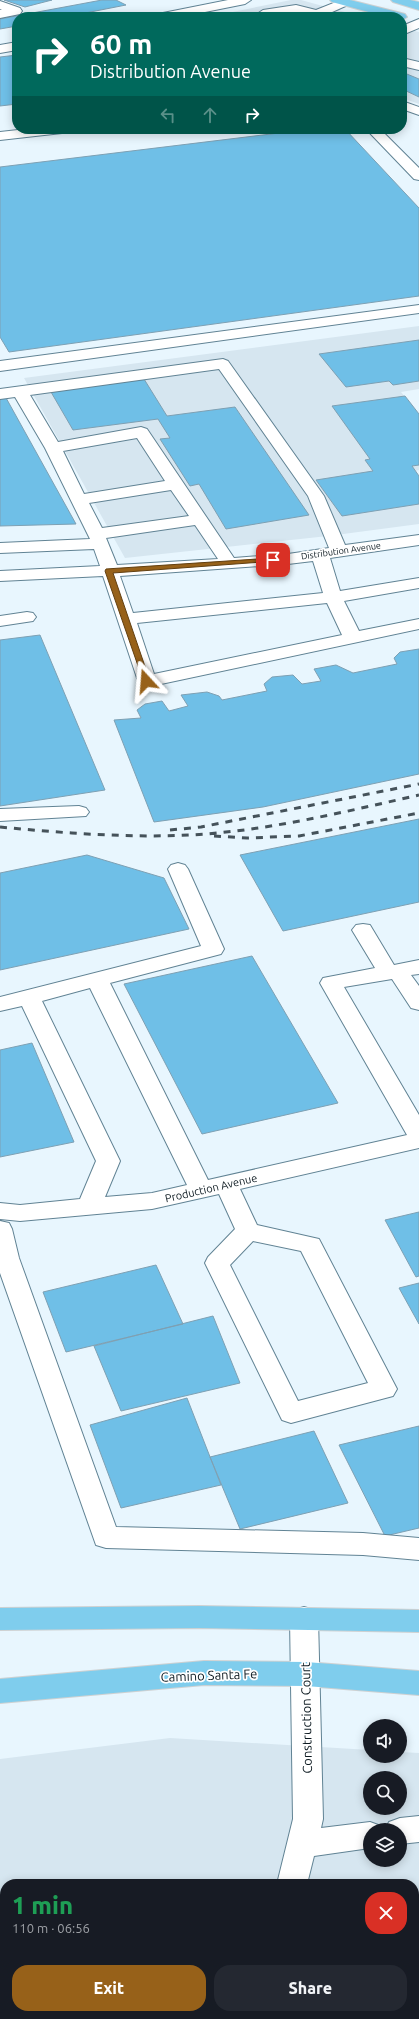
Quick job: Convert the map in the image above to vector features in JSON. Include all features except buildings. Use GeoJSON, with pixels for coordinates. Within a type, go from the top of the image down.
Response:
{"type":"FeatureCollection","features":[{"type":"Feature","properties":{"kind":"main road"},"geometry":{"type":"LineString","coordinates":[[397,0],[419,6]]}},
{"type":"Feature","properties":{"kind":"main road"},"geometry":{"type":"LineString","coordinates":[[341,1],[383,12]]}},
{"type":"Feature","properties":{"kind":"main road"},"geometry":{"type":"LineString","coordinates":[[407,18],[419,22]]}},
{"type":"Feature","properties":{"kind":"main road"},"geometry":{"type":"LineString","coordinates":[[0,1619],[304,1618],[419,1621]]}},
{"type":"Feature","properties":{"kind":"main road","name":"Camino Santa Fe"},"geometry":{"type":"LineString","coordinates":[[0,1691],[204,1673],[306,1674],[419,1683]]}},
{"type":"Feature","properties":{"kind":"street"},"geometry":{"type":"LineString","coordinates":[[187,12],[242,0],[256,12]]}},
{"type":"Feature","properties":{"kind":"street"},"geometry":{"type":"LineString","coordinates":[[320,12],[341,1]]}},
{"type":"Feature","properties":{"kind":"street"},"geometry":{"type":"LineString","coordinates":[[0,5],[16,11],[0,14]]}},
{"type":"Feature","properties":{"kind":"street"},"geometry":{"type":"LineString","coordinates":[[281,12],[296,9],[303,12]]}},
{"type":"Feature","properties":{"kind":"street"},"geometry":{"type":"LineString","coordinates":[[407,28],[419,22]]}},
{"type":"Feature","properties":{"kind":"street"},"geometry":{"type":"LineString","coordinates":[[0,49],[12,47]]}},
{"type":"Feature","properties":{"kind":"street"},"geometry":{"type":"LineString","coordinates":[[407,63],[419,66]]}},
{"type":"Feature","properties":{"kind":"street"},"geometry":{"type":"LineString","coordinates":[[407,107],[419,111]]}},
{"type":"Feature","properties":{"kind":"street"},"geometry":{"type":"LineString","coordinates":[[0,136],[18,134]]}},
{"type":"Feature","properties":{"kind":"street"},"geometry":{"type":"LineString","coordinates":[[378,134],[419,176]]}},
{"type":"Feature","properties":{"kind":"street"},"geometry":{"type":"LineString","coordinates":[[0,366],[419,308]]}},
{"type":"Feature","properties":{"kind":"street"},"geometry":{"type":"LineString","coordinates":[[0,394],[223,364],[316,496],[339,552]]}},
{"type":"Feature","properties":{"kind":"street"},"geometry":{"type":"LineString","coordinates":[[20,392],[53,448],[98,539],[146,681],[419,624]]}},
{"type":"Feature","properties":{"kind":"street"},"geometry":{"type":"LineString","coordinates":[[53,448],[141,432],[229,563]]}},
{"type":"Feature","properties":{"kind":"street"},"geometry":{"type":"LineString","coordinates":[[79,500],[176,484]]}},
{"type":"Feature","properties":{"kind":"street"},"geometry":{"type":"LineString","coordinates":[[0,548],[98,539],[200,519]]}},
{"type":"Feature","properties":{"kind":"street","name":"Distribution Avenue"},"geometry":{"type":"LineString","coordinates":[[0,576],[229,563],[339,552],[419,540]]}},
{"type":"Feature","properties":{"kind":"street"},"geometry":{"type":"LineString","coordinates":[[320,554],[333,598],[353,638]]}},
{"type":"Feature","properties":{"kind":"street"},"geometry":{"type":"LineString","coordinates":[[125,619],[333,598],[419,583]]}},
{"type":"Feature","properties":{"kind":"street"},"geometry":{"type":"LineString","coordinates":[[0,621],[27,617]]}},
{"type":"Feature","properties":{"kind":"street"},"geometry":{"type":"LineString","coordinates":[[0,815],[78,812]]}},
{"type":"Feature","properties":{"kind":"street"},"geometry":{"type":"LineString","coordinates":[[0,1004],[29,998],[213,949],[178,868]]}},
{"type":"Feature","properties":{"kind":"street"},"geometry":{"type":"LineString","coordinates":[[362,930],[402,970],[419,1003]]}},
{"type":"Feature","properties":{"kind":"street"},"geometry":{"type":"LineString","coordinates":[[402,970],[331,983],[419,1135]]}},
{"type":"Feature","properties":{"kind":"street"},"geometry":{"type":"LineString","coordinates":[[97,980],[201,1190]]}},
{"type":"Feature","properties":{"kind":"street"},"geometry":{"type":"LineString","coordinates":[[29,998],[108,1162],[89,1207]]}},
{"type":"Feature","properties":{"kind":"street","name":"Production Avenue"},"geometry":{"type":"LineString","coordinates":[[0,1211],[20,1213],[152,1201],[419,1140]]}},
{"type":"Feature","properties":{"kind":"street"},"geometry":{"type":"LineString","coordinates":[[226,1184],[248,1231]]}},
{"type":"Feature","properties":{"kind":"street"},"geometry":{"type":"LineString","coordinates":[[0,1229],[7,1258],[106,1537],[363,1544],[419,1549]]}},
{"type":"Feature","properties":{"kind":"street"},"geometry":{"type":"LineString","coordinates":[[248,1231],[310,1244],[384,1389],[291,1413],[216,1263],[248,1231]]}},
{"type":"Feature","properties":{"kind":"street","name":"Construction Court"},"geometry":{"type":"LineString","coordinates":[[293,1879],[305,1832],[306,1674],[304,1618]]}},
{"type":"Feature","properties":{"kind":"street"},"geometry":{"type":"LineString","coordinates":[[407,1830],[419,1829]]}},
{"type":"Feature","properties":{"kind":"street"},"geometry":{"type":"LineString","coordinates":[[305,1832],[363,1835]]}},
{"type":"Feature","properties":{"kind":"shaded area"},"geometry":{"type":"Polygon","coordinates":[[[291,0],[301,0],[345,12],[232,12],[291,0]]]}},
{"type":"Feature","properties":{"kind":"shaded area"},"geometry":{"type":"Polygon","coordinates":[[[407,29],[419,32],[419,104],[407,100],[407,29]]]}},
{"type":"Feature","properties":{"kind":"shaded area"},"geometry":{"type":"Polygon","coordinates":[[[419,326],[419,389],[401,392],[419,415],[419,470],[415,471],[419,476],[419,524],[328,536],[125,558],[24,378],[419,326]]]}},
{"type":"Feature","properties":{"kind":"shaded area"},"geometry":{"type":"Polygon","coordinates":[[[170,1738],[363,1750],[363,1763],[407,1763],[407,1752],[419,1753],[419,1879],[0,1879],[0,1759],[170,1738]]]}},
{"type":"Feature","properties":{"kind":"railway"},"geometry":{"type":"LineString","coordinates":[[170,830],[201,827],[419,784]]}},
{"type":"Feature","properties":{"kind":"railway"},"geometry":{"type":"LineString","coordinates":[[0,827],[71,833],[119,835],[166,836],[219,833],[305,820],[419,795]]}},
{"type":"Feature","properties":{"kind":"railway"},"geometry":{"type":"LineString","coordinates":[[214,836],[247,838],[299,836],[419,813]]}},
{"type":"Feature","properties":{"kind":"route"},"geometry":{"type":"LineString","coordinates":[[146,681],[109,571],[172,568],[273,560]]}}]}
